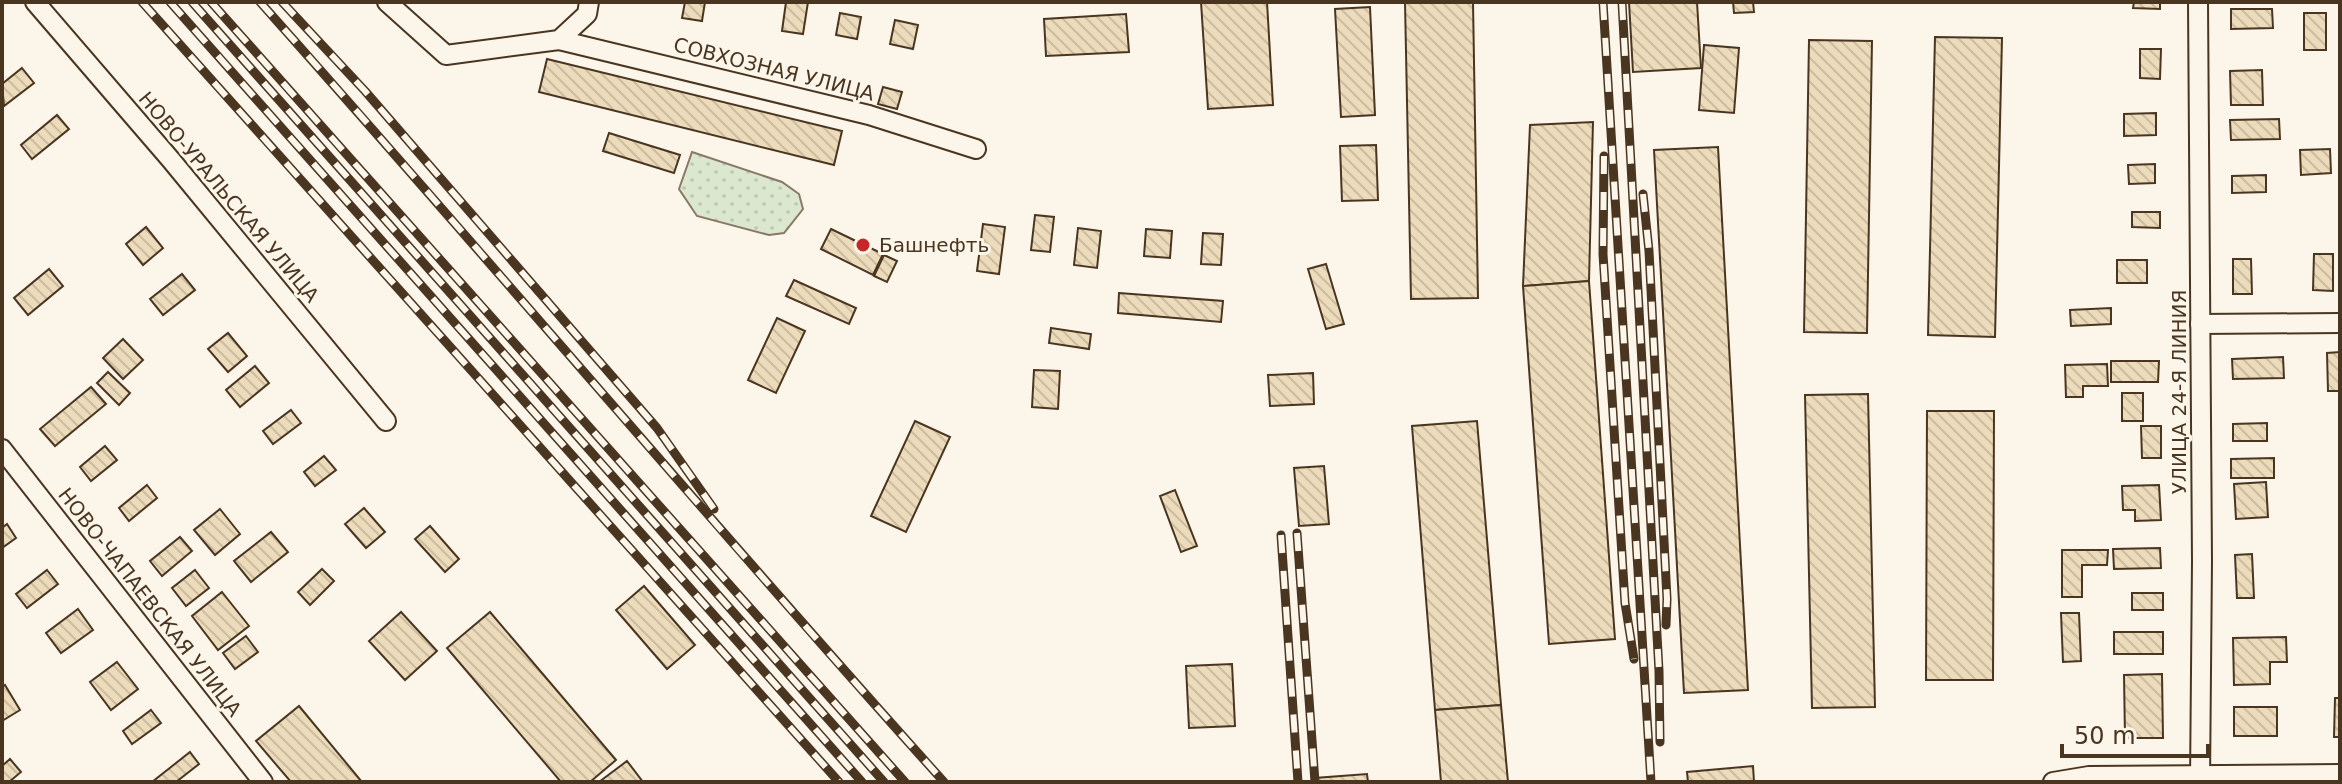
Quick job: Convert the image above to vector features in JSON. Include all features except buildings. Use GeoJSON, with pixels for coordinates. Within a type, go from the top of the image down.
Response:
{"type":"FeatureCollection","features":[{"type":"Feature","properties":{"kind":"street","name":"НОВО-УРАЛЬСКАЯ УЛИЦА"},"geometry":{"type":"LineString","coordinates":[[35,2],[171,160],[386,421]]}},
{"type":"Feature","properties":{"kind":"street"},"geometry":{"type":"LineString","coordinates":[[387,2],[446,55],[559,40],[587,14],[589,2]]}},
{"type":"Feature","properties":{"kind":"street","name":"УЛИЦА 24-Я ЛИНИЯ"},"geometry":{"type":"LineString","coordinates":[[2198,2],[2200,778]]}},
{"type":"Feature","properties":{"kind":"street","name":"СОВХОЗНАЯ УЛИЦА"},"geometry":{"type":"LineString","coordinates":[[559,40],[869,115],[976,149]]}},
{"type":"Feature","properties":{"kind":"street"},"geometry":{"type":"LineString","coordinates":[[2200,324],[2340,323]]}},
{"type":"Feature","properties":{"kind":"street","name":"НОВО-ЧАПАЕВСКАЯ УЛИЦА"},"geometry":{"type":"LineString","coordinates":[[2,449],[263,782]]}},
{"type":"Feature","properties":{"kind":"street"},"geometry":{"type":"LineString","coordinates":[[2053,782],[2089,776],[2200,778],[2340,774]]}},
{"type":"Feature","properties":{"kind":"green space"},"geometry":{"type":"Polygon","coordinates":[[[692,152],[782,182],[799,194],[803,209],[784,233],[769,235],[697,216],[679,189],[692,152]]]}},
{"type":"Feature","properties":{"kind":"railway"},"geometry":{"type":"LineString","coordinates":[[142,2],[839,782]]}},
{"type":"Feature","properties":{"kind":"railway"},"geometry":{"type":"LineString","coordinates":[[170,2],[862,782]]}},
{"type":"Feature","properties":{"kind":"railway"},"geometry":{"type":"LineString","coordinates":[[192,2],[884,782]]}},
{"type":"Feature","properties":{"kind":"railway"},"geometry":{"type":"LineString","coordinates":[[211,2],[905,782]]}},
{"type":"Feature","properties":{"kind":"railway"},"geometry":{"type":"LineString","coordinates":[[260,2],[944,782]]}},
{"type":"Feature","properties":{"kind":"railway"},"geometry":{"type":"LineString","coordinates":[[282,2],[365,91],[657,428],[714,509]]}},
{"type":"Feature","properties":{"kind":"railway"},"geometry":{"type":"LineString","coordinates":[[1603,2],[1651,782]]}},
{"type":"Feature","properties":{"kind":"railway"},"geometry":{"type":"LineString","coordinates":[[1622,2],[1659,671],[1660,742]]}},
{"type":"Feature","properties":{"kind":"railway"},"geometry":{"type":"LineString","coordinates":[[1604,156],[1603,254],[1625,603],[1634,659]]}},
{"type":"Feature","properties":{"kind":"railway"},"geometry":{"type":"LineString","coordinates":[[1643,194],[1649,251],[1666,625]]}},
{"type":"Feature","properties":{"kind":"railway"},"geometry":{"type":"LineString","coordinates":[[1297,533],[1315,782]]}},
{"type":"Feature","properties":{"kind":"railway"},"geometry":{"type":"LineString","coordinates":[[1281,535],[1298,782]]}},
{"type":"Feature","properties":{"kind":"place","name":"Башнефть"},"geometry":{"type":"Point","coordinates":[863,245]}}]}
